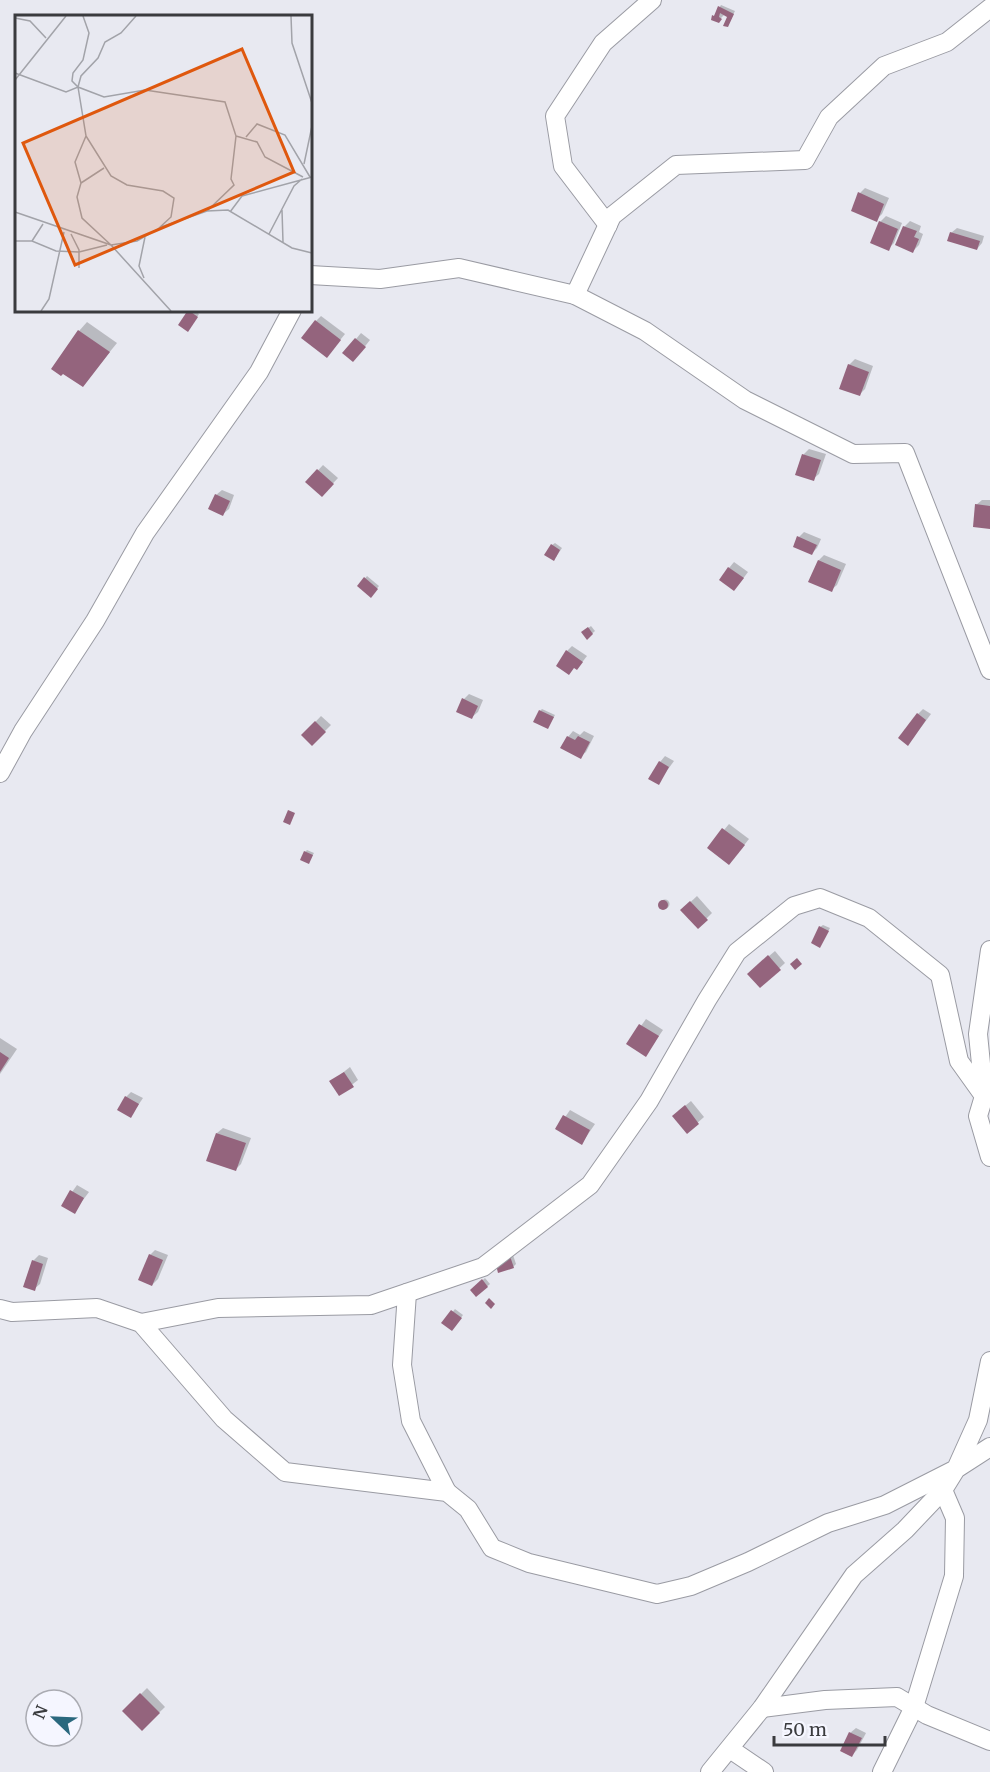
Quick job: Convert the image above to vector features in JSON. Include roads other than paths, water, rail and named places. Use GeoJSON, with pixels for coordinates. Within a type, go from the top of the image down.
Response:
{"type":"FeatureCollection","features":[{"type":"Feature","properties":{"kind":"street"},"geometry":{"type":"LineString","coordinates":[[608,225],[563,166],[555,116],[603,43],[652,0]]}},
{"type":"Feature","properties":{"kind":"street"},"geometry":{"type":"LineString","coordinates":[[575,294],[612,216],[676,165],[805,160],[829,117],[885,66],[947,42],[990,8]]}},
{"type":"Feature","properties":{"kind":"street"},"geometry":{"type":"LineString","coordinates":[[312,275],[380,279],[459,268],[575,294],[645,331],[745,400],[853,454],[905,453],[990,670]]}},
{"type":"Feature","properties":{"kind":"street"},"geometry":{"type":"LineString","coordinates":[[0,773],[23,731],[95,621],[145,533],[259,372],[291,312]]}},
{"type":"Feature","properties":{"kind":"street"},"geometry":{"type":"LineString","coordinates":[[0,1309],[12,1312],[97,1308],[141,1323],[218,1308],[371,1305],[483,1267],[590,1185],[649,1101],[737,952],[794,906],[820,898],[868,918],[940,975],[959,1061],[984,1096]]}},
{"type":"Feature","properties":{"kind":"street"},"geometry":{"type":"LineString","coordinates":[[990,950],[978,1034],[984,1096],[978,1116],[990,1157]]}},
{"type":"Feature","properties":{"kind":"street"},"geometry":{"type":"LineString","coordinates":[[407,1293],[402,1365],[411,1421],[447,1492],[468,1509],[492,1548],[529,1563],[657,1594],[691,1586],[748,1562],[828,1523],[885,1505],[956,1469],[990,1447]]}},
{"type":"Feature","properties":{"kind":"street"},"geometry":{"type":"LineString","coordinates":[[141,1323],[224,1419],[285,1472],[447,1492]]}},
{"type":"Feature","properties":{"kind":"street"},"geometry":{"type":"LineString","coordinates":[[710,1772],[762,1708],[854,1575],[905,1530],[944,1490],[978,1420],[990,1361]]}},
{"type":"Feature","properties":{"kind":"street"},"geometry":{"type":"LineString","coordinates":[[882,1772],[914,1707],[954,1576],[955,1518],[944,1490]]}},
{"type":"Feature","properties":{"kind":"street"},"geometry":{"type":"LineString","coordinates":[[762,1708],[825,1700],[897,1697],[927,1715],[990,1741]]}},
{"type":"Feature","properties":{"kind":"street"},"geometry":{"type":"LineString","coordinates":[[730,1749],[764,1772]]}}]}
